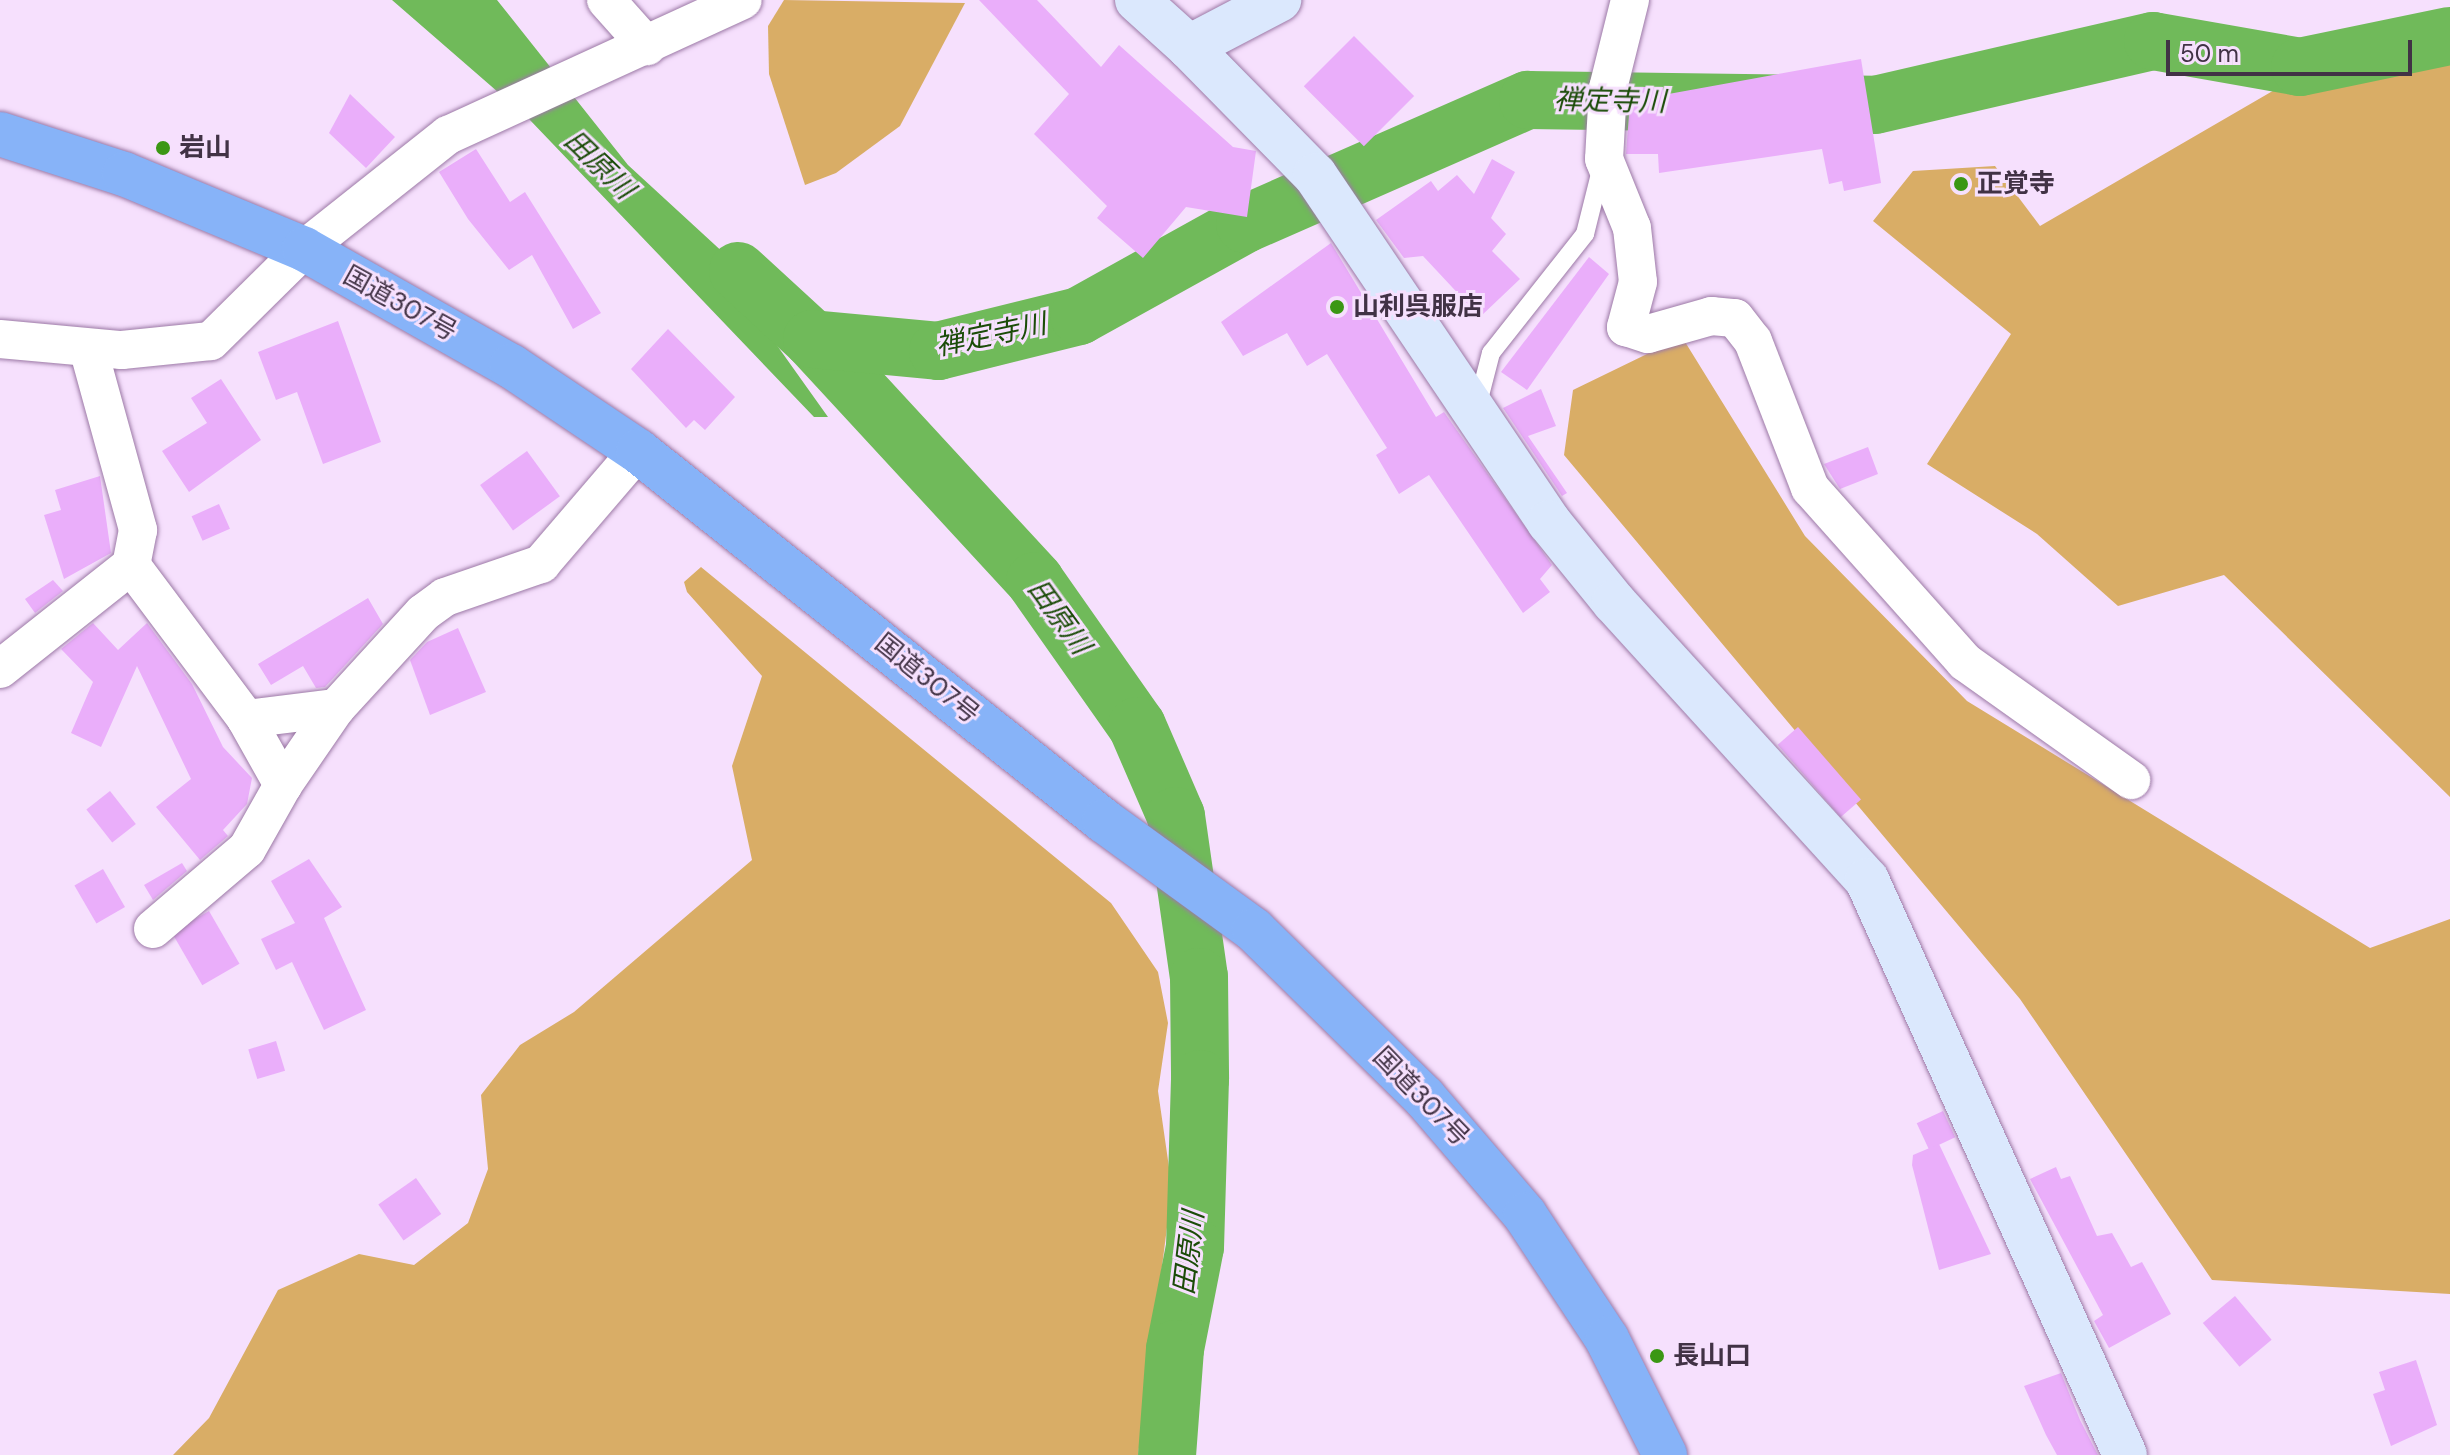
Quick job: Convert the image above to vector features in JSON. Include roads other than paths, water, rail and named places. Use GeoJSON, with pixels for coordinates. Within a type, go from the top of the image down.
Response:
{"type":"FeatureCollection","features":[{"type":"Feature","properties":{"kind":"highway","name":"国道307号"},"geometry":{"type":"LineString","coordinates":[[0,134],[124,174],[304,249],[511,366],[638,451],[1104,821],[1254,930],[1424,1097],[1525,1215],[1607,1339],[1665,1455]]}},
{"type":"Feature","properties":{"kind":"street"},"geometry":{"type":"LineString","coordinates":[[606,0],[642,48]]}},
{"type":"Feature","properties":{"kind":"street"},"geometry":{"type":"LineString","coordinates":[[0,339],[88,348],[211,341],[304,249],[394,174],[487,115],[743,0]]}},
{"type":"Feature","properties":{"kind":"street"},"geometry":{"type":"LineString","coordinates":[[1137,0],[1189,47],[1315,175],[1476,414],[1614,602],[1867,880],[2125,1455]]}},
{"type":"Feature","properties":{"kind":"street"},"geometry":{"type":"LineString","coordinates":[[1189,47],[1279,0]]}},
{"type":"Feature","properties":{"kind":"street"},"geometry":{"type":"LineString","coordinates":[[1630,0],[1608,88],[1604,159],[1632,228],[1638,282],[1626,327],[1648,334],[1711,316],[1735,318],[1753,341],[1810,488],[1965,662],[2131,780]]}},
{"type":"Feature","properties":{"kind":"street"},"geometry":{"type":"LineString","coordinates":[[0,669],[131,565],[138,530],[88,348]]}},
{"type":"Feature","properties":{"kind":"street"},"geometry":{"type":"LineString","coordinates":[[153,929],[247,849],[283,785],[336,708],[445,597],[541,564],[638,451]]}},
{"type":"Feature","properties":{"kind":"street"},"geometry":{"type":"LineString","coordinates":[[131,565],[246,719],[283,785]]}},
{"type":"Feature","properties":{"kind":"street"},"geometry":{"type":"LineString","coordinates":[[246,719],[336,708]]}},
{"type":"Feature","properties":{"kind":"lane"},"geometry":{"type":"LineString","coordinates":[[1476,414],[1491,353],[1585,234],[1604,159]]}},
{"type":"Feature","properties":{"kind":"water"},"geometry":{"type":"Polygon","coordinates":[[[392,0],[497,0],[628,165],[727,256],[841,325],[775,323],[771,337],[828,417],[814,417],[529,119],[392,0]]]}},
{"type":"Feature","properties":{"kind":"waterway","name":"禅定寺川"},"geometry":{"type":"LineString","coordinates":[[812,339],[938,351],[1079,316],[1245,224],[1528,100],[1875,105],[2153,41],[2300,67],[2450,36]]}},
{"type":"Feature","properties":{"kind":"waterway","name":"田原川"},"geometry":{"type":"LineString","coordinates":[[738,271],[812,339],[1035,581],[1137,726],[1176,816],[1199,977],[1200,1079],[1195,1247],[1175,1349],[1167,1455]]}},
{"type":"Feature","properties":{"kind":"place","name":"岩山"},"geometry":{"type":"Point","coordinates":[163,148]}},
{"type":"Feature","properties":{"kind":"place","name":"正覚寺"},"geometry":{"type":"Point","coordinates":[1961,184]}},
{"type":"Feature","properties":{"kind":"place","name":"山利呉服店"},"geometry":{"type":"Point","coordinates":[1337,307]}},
{"type":"Feature","properties":{"kind":"place","name":"長山口"},"geometry":{"type":"Point","coordinates":[1657,1356]}}]}
